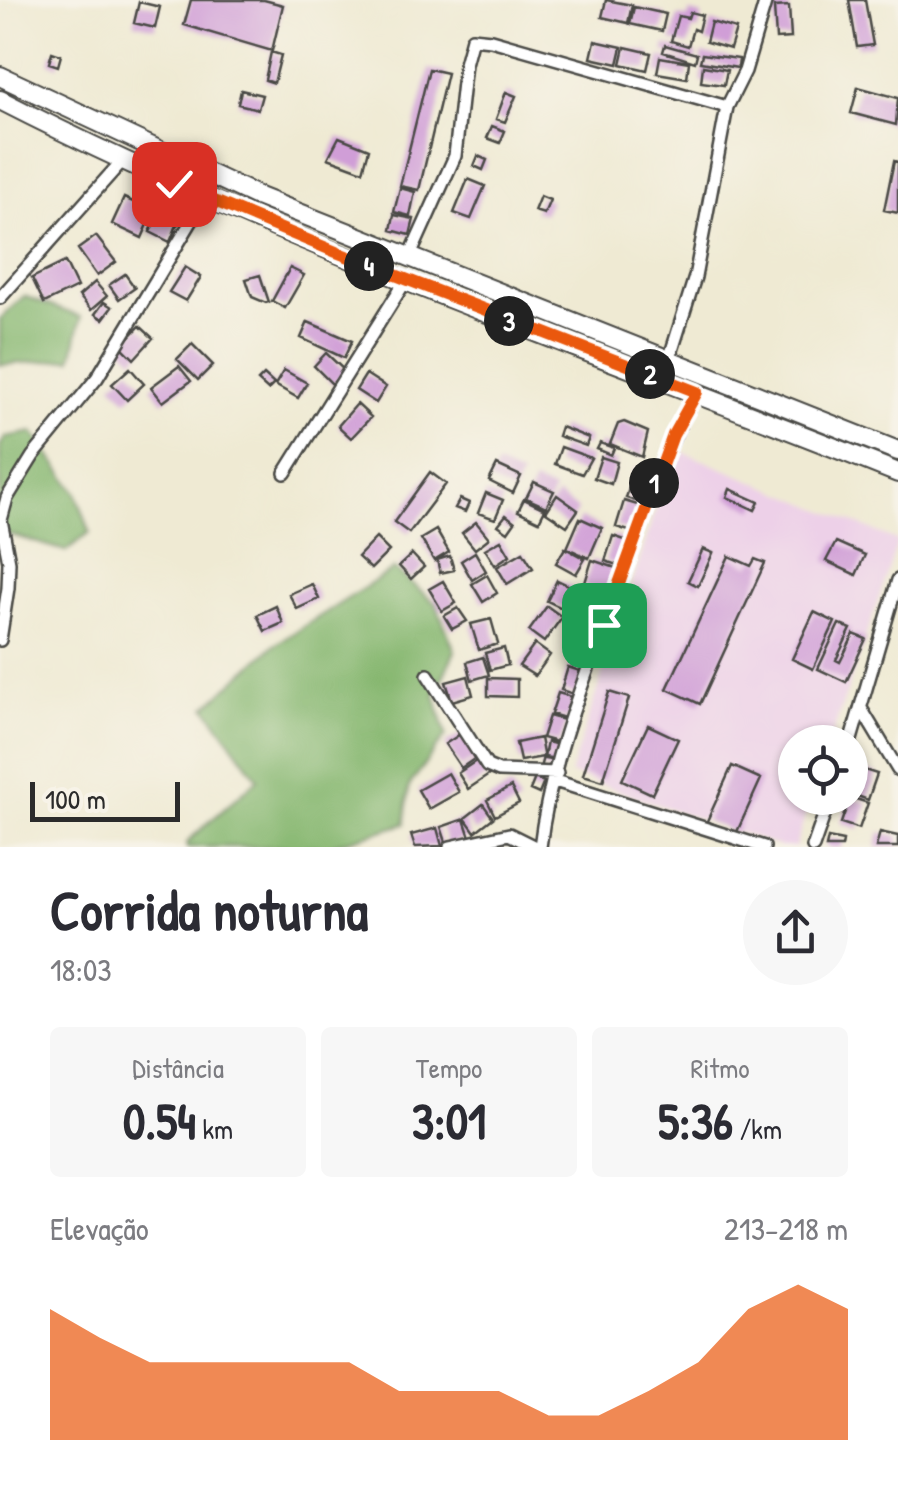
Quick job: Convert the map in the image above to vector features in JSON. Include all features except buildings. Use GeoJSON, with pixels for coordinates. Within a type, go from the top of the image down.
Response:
{"type":"FeatureCollection","features":[{"type":"Feature","properties":{"kind":"main road"},"geometry":{"type":"LineString","coordinates":[[0,76],[188,166],[409,258],[893,447]]}},
{"type":"Feature","properties":{"kind":"main road"},"geometry":{"type":"LineString","coordinates":[[0,100],[206,197],[406,280],[898,473]]}},
{"type":"Feature","properties":{"kind":"main road"},"geometry":{"type":"LineString","coordinates":[[876,464],[898,484]]}},
{"type":"Feature","properties":{"kind":"street"},"geometry":{"type":"LineString","coordinates":[[669,360],[695,277],[727,106],[745,71],[766,0]]}},
{"type":"Feature","properties":{"kind":"street"},"geometry":{"type":"LineString","coordinates":[[409,258],[455,156],[464,64],[472,38],[727,106]]}},
{"type":"Feature","properties":{"kind":"street"},"geometry":{"type":"LineString","coordinates":[[0,298],[123,160]]}},
{"type":"Feature","properties":{"kind":"street"},"geometry":{"type":"LineString","coordinates":[[0,640],[10,562],[1,520],[7,498],[33,456],[97,378],[206,197]]}},
{"type":"Feature","properties":{"kind":"street"},"geometry":{"type":"LineString","coordinates":[[285,474],[406,280]]}},
{"type":"Feature","properties":{"kind":"street"},"geometry":{"type":"LineString","coordinates":[[450,847],[509,834],[537,847],[556,777],[648,499],[673,435],[697,392]]}},
{"type":"Feature","properties":{"kind":"street"},"geometry":{"type":"LineString","coordinates":[[857,725],[898,580]]}},
{"type":"Feature","properties":{"kind":"street"},"geometry":{"type":"LineString","coordinates":[[428,676],[488,766],[500,771],[556,777],[764,847]]}},
{"type":"Feature","properties":{"kind":"street"},"geometry":{"type":"LineString","coordinates":[[862,710],[898,770]]}},
{"type":"Feature","properties":{"kind":"street"},"geometry":{"type":"LineString","coordinates":[[813,847],[824,815]]}},
{"type":"Feature","properties":{"kind":"shaded area"},"geometry":{"type":"Polygon","coordinates":[[[676,449],[898,541],[836,725],[778,725],[778,815],[805,815],[795,847],[781,847],[570,774],[676,449]]]}},
{"type":"Feature","properties":{"kind":"green space"},"geometry":{"type":"Polygon","coordinates":[[[24,296],[81,317],[72,359],[0,365],[0,319],[24,296]]]}},
{"type":"Feature","properties":{"kind":"green space"},"geometry":{"type":"Polygon","coordinates":[[[33,432],[76,492],[90,532],[66,551],[0,532],[0,446],[6,437],[33,432]]]}},
{"type":"Feature","properties":{"kind":"green space"},"geometry":{"type":"Polygon","coordinates":[[[394,569],[436,604],[455,651],[435,694],[446,735],[409,786],[405,824],[325,847],[187,847],[188,841],[258,779],[206,707],[273,646],[394,569]]]}},
{"type":"Feature","properties":{"kind":"route"},"geometry":{"type":"LineString","coordinates":[[174,184],[522,326],[697,392],[673,435],[604,625]]}}]}
